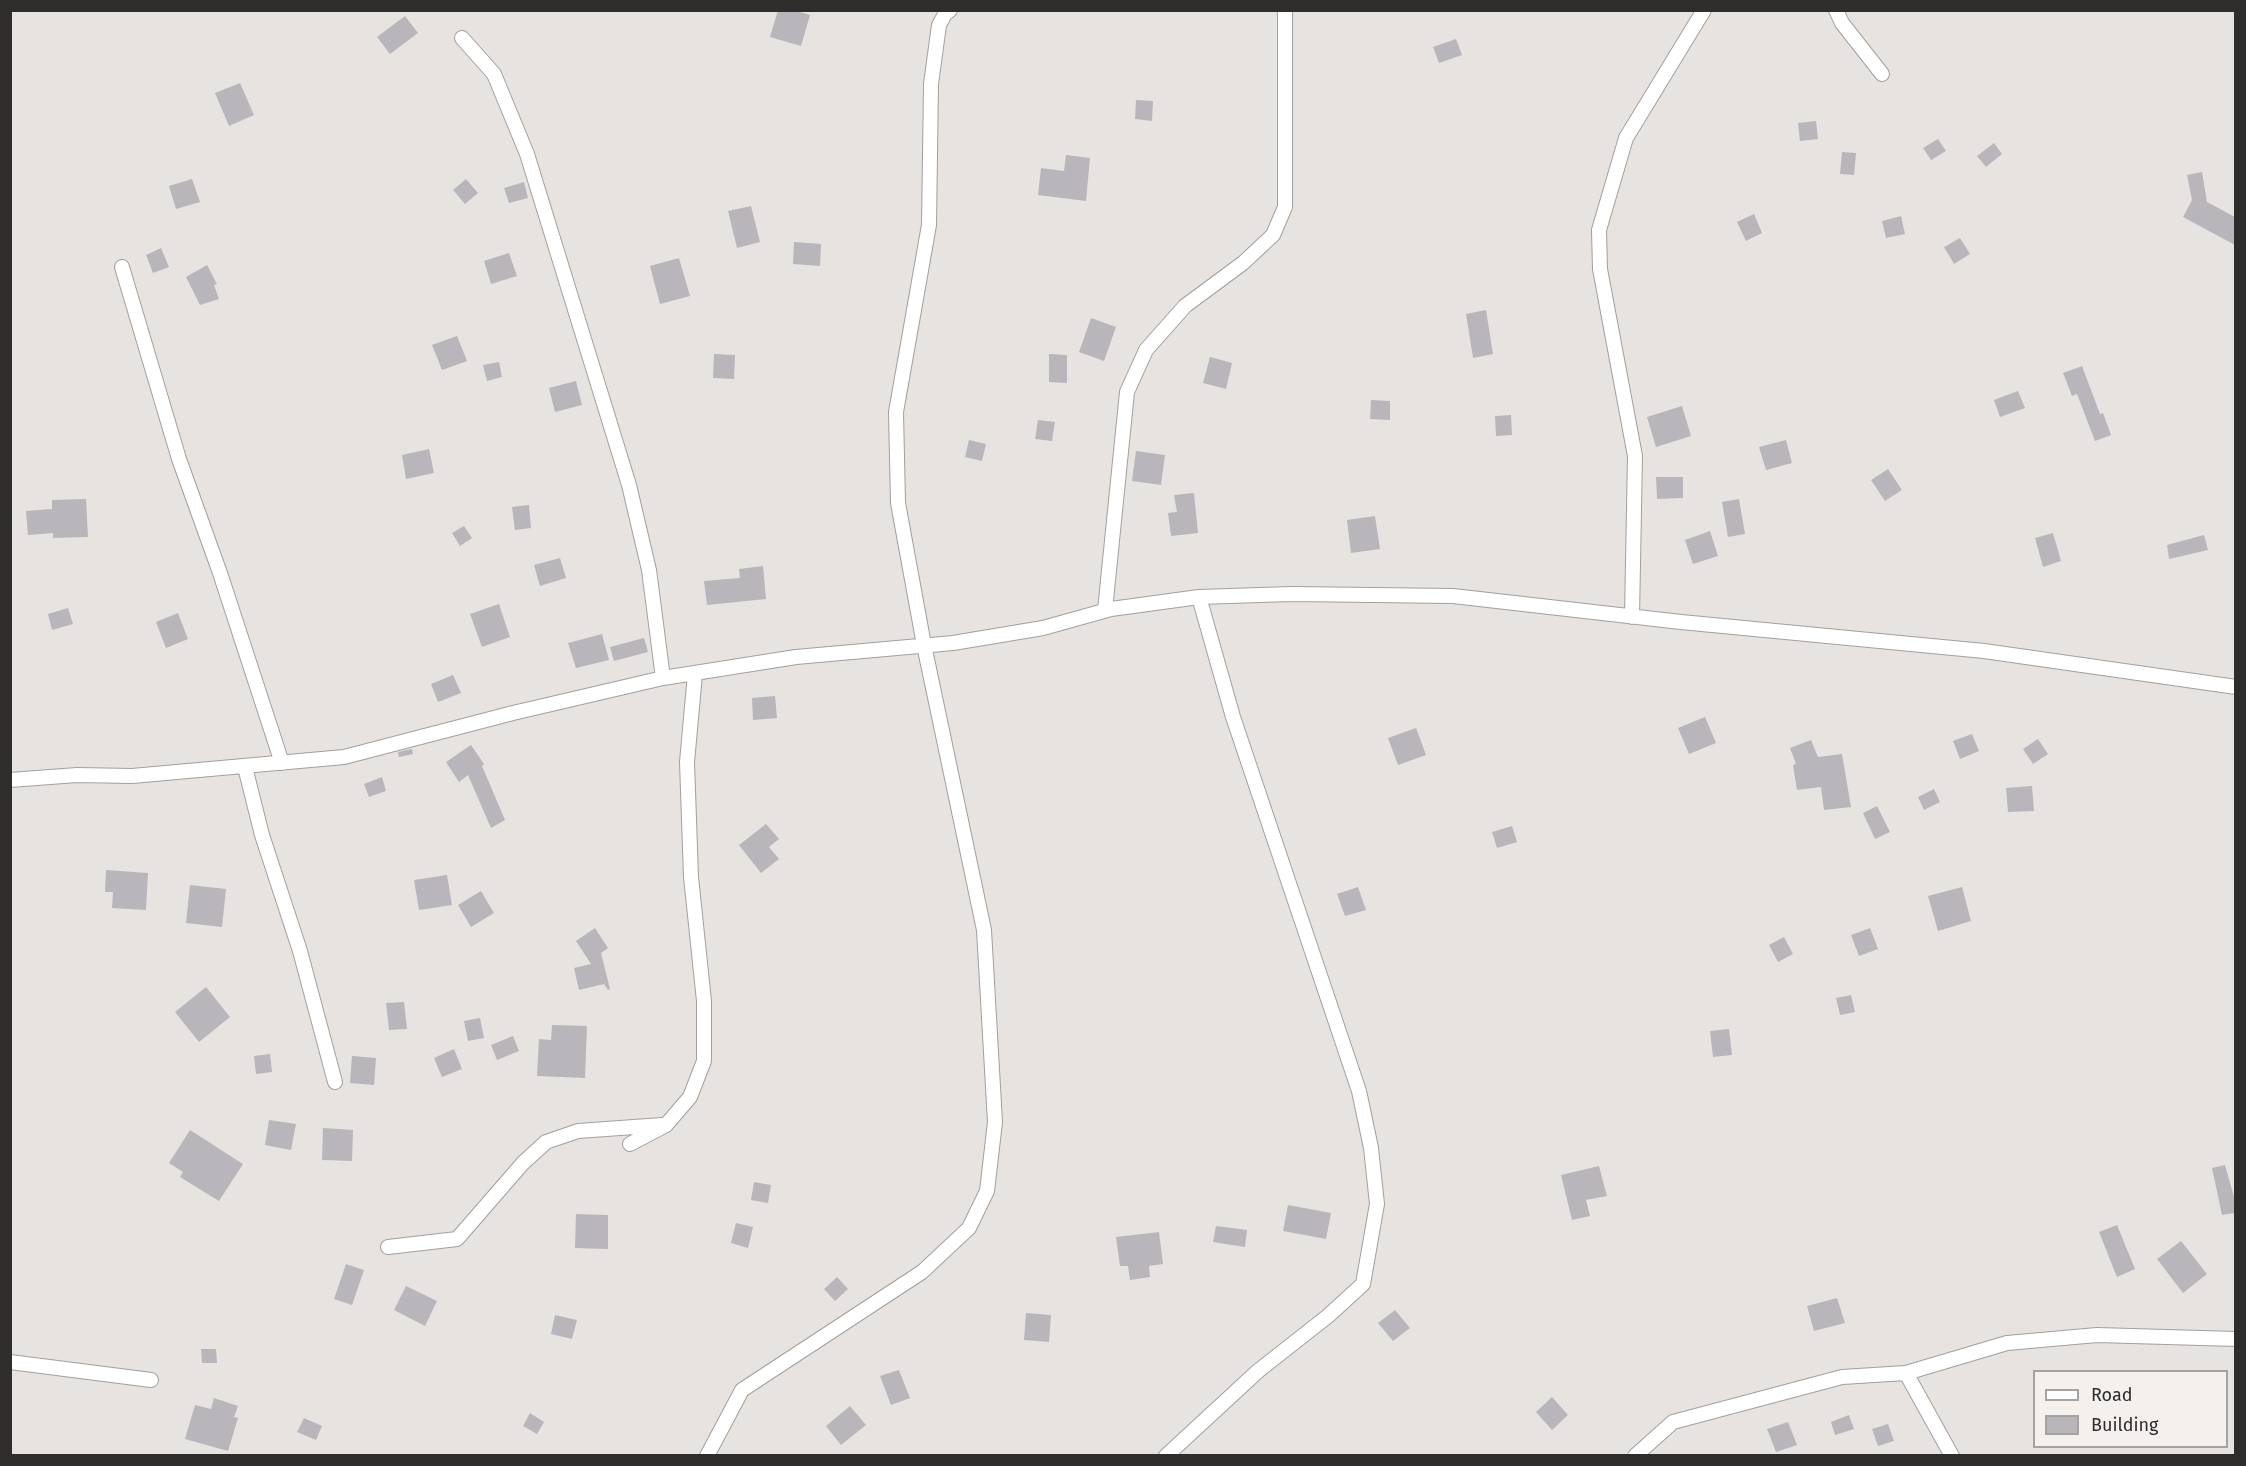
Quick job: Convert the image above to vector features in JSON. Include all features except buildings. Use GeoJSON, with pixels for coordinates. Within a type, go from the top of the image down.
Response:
{"type":"FeatureCollection","features":[{"type":"Feature","properties":{"kind":"street"},"geometry":{"type":"LineString","coordinates":[[707,1455],[742,1389],[922,1272],[969,1228],[987,1191],[995,1122],[984,930],[924,645],[897,503],[896,412],[929,225],[931,84],[939,25],[950,10]]}},
{"type":"Feature","properties":{"kind":"street"},"geometry":{"type":"LineString","coordinates":[[1105,610],[1127,392],[1146,350],[1185,306],[1243,263],[1273,235],[1286,207],[1285,10]]}},
{"type":"Feature","properties":{"kind":"street"},"geometry":{"type":"LineString","coordinates":[[1632,617],[1635,456],[1600,269],[1599,230],[1626,138],[1704,10]]}},
{"type":"Feature","properties":{"kind":"street"},"geometry":{"type":"LineString","coordinates":[[1836,10],[1842,23],[1882,74]]}},
{"type":"Feature","properties":{"kind":"street"},"geometry":{"type":"LineString","coordinates":[[462,38],[494,74],[527,154],[629,485],[649,570],[663,678]]}},
{"type":"Feature","properties":{"kind":"street"},"geometry":{"type":"LineString","coordinates":[[122,267],[179,459],[220,573],[282,763]]}},
{"type":"Feature","properties":{"kind":"street"},"geometry":{"type":"LineString","coordinates":[[10,780],[77,775],[132,776],[344,757],[513,713],[663,678],[796,657],[924,645],[1043,628],[1105,610],[1199,597],[1292,594],[1453,596],[1632,617],[1984,651],[2235,687]]}},
{"type":"Feature","properties":{"kind":"street"},"geometry":{"type":"LineString","coordinates":[[1166,1455],[1258,1371],[1328,1317],[1363,1284],[1377,1204],[1371,1148],[1359,1091],[1233,717],[1199,597]]}},
{"type":"Feature","properties":{"kind":"street"},"geometry":{"type":"LineString","coordinates":[[630,1144],[666,1125],[690,1097],[704,1061],[704,1001],[691,877],[687,762],[695,674]]}},
{"type":"Feature","properties":{"kind":"street"},"geometry":{"type":"LineString","coordinates":[[245,767],[262,835],[300,951],[335,1082]]}},
{"type":"Feature","properties":{"kind":"street"},"geometry":{"type":"LineString","coordinates":[[388,1247],[457,1239],[522,1162],[546,1143],[578,1131],[666,1125]]}},
{"type":"Feature","properties":{"kind":"street"},"geometry":{"type":"LineString","coordinates":[[1635,1455],[1673,1422],[1842,1377],[1906,1373],[2007,1343],[2097,1335],[2235,1339]]}},
{"type":"Feature","properties":{"kind":"street"},"geometry":{"type":"LineString","coordinates":[[10,1362],[151,1380]]}},
{"type":"Feature","properties":{"kind":"street"},"geometry":{"type":"LineString","coordinates":[[1906,1373],[1952,1455]]}}]}
